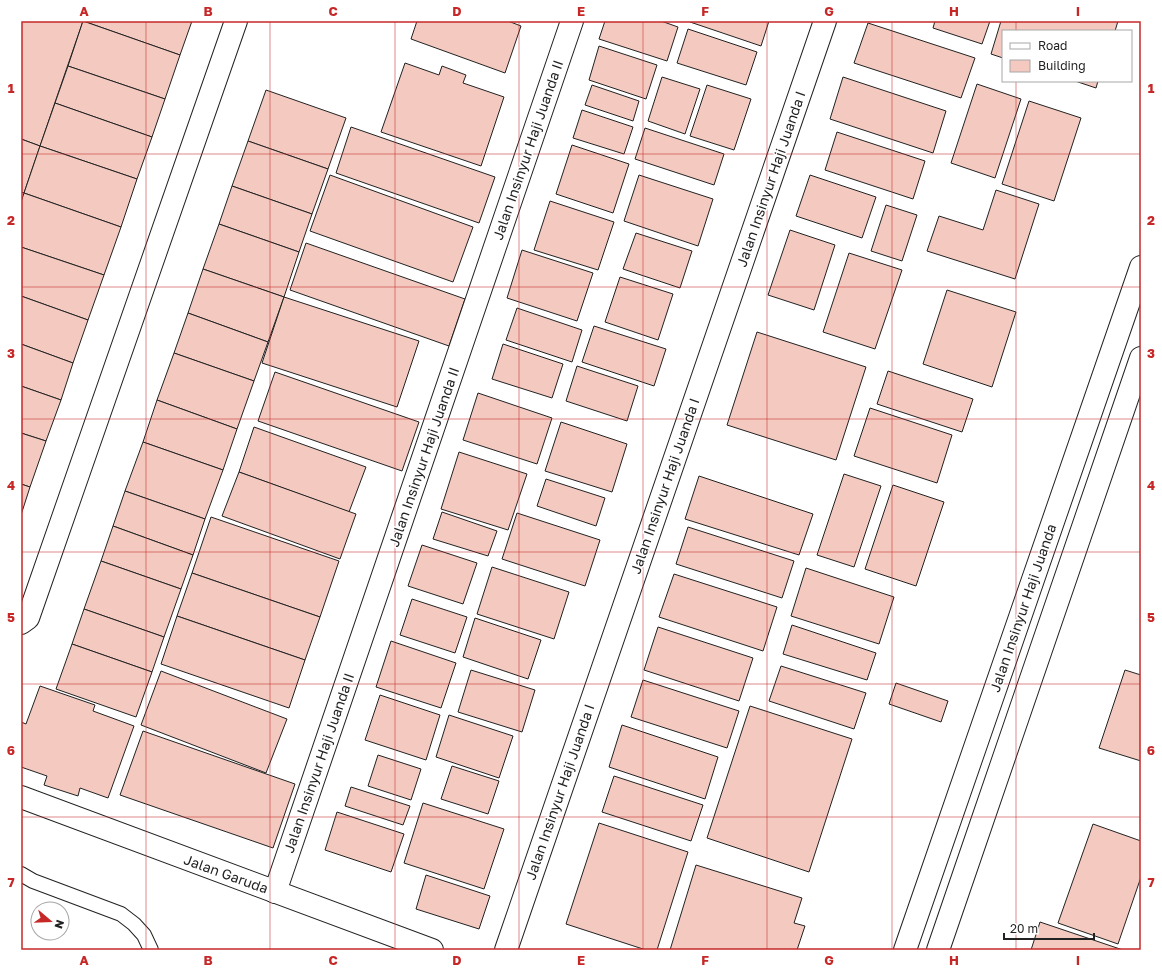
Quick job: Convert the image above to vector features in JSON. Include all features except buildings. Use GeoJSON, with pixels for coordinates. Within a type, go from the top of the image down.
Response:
{"type":"FeatureCollection","features":[{"type":"Feature","properties":{"kind":"street"},"geometry":{"type":"LineString","coordinates":[[21,623],[28,618],[236,21]]}},
{"type":"Feature","properties":{"kind":"street","name":"Jalan Insinyur Haji Juanda II"},"geometry":{"type":"LineString","coordinates":[[275,892],[572,21]]}},
{"type":"Feature","properties":{"kind":"street","name":"Jalan Insinyur Haji Juanda I"},"geometry":{"type":"LineString","coordinates":[[506,950],[825,21]]}},
{"type":"Feature","properties":{"kind":"street","name":"Jalan Insinyur Haji Juanda"},"geometry":{"type":"LineString","coordinates":[[905,950],[1141,267]]}},
{"type":"Feature","properties":{"kind":"street"},"geometry":{"type":"LineString","coordinates":[[938,950],[1141,358]]}},
{"type":"Feature","properties":{"kind":"street","name":"Jalan Garuda"},"geometry":{"type":"LineString","coordinates":[[21,798],[432,950]]}},
{"type":"Feature","properties":{"kind":"lane"},"geometry":{"type":"LineString","coordinates":[[21,874],[33,881],[121,914],[134,924],[144,935],[151,950]]}}]}
